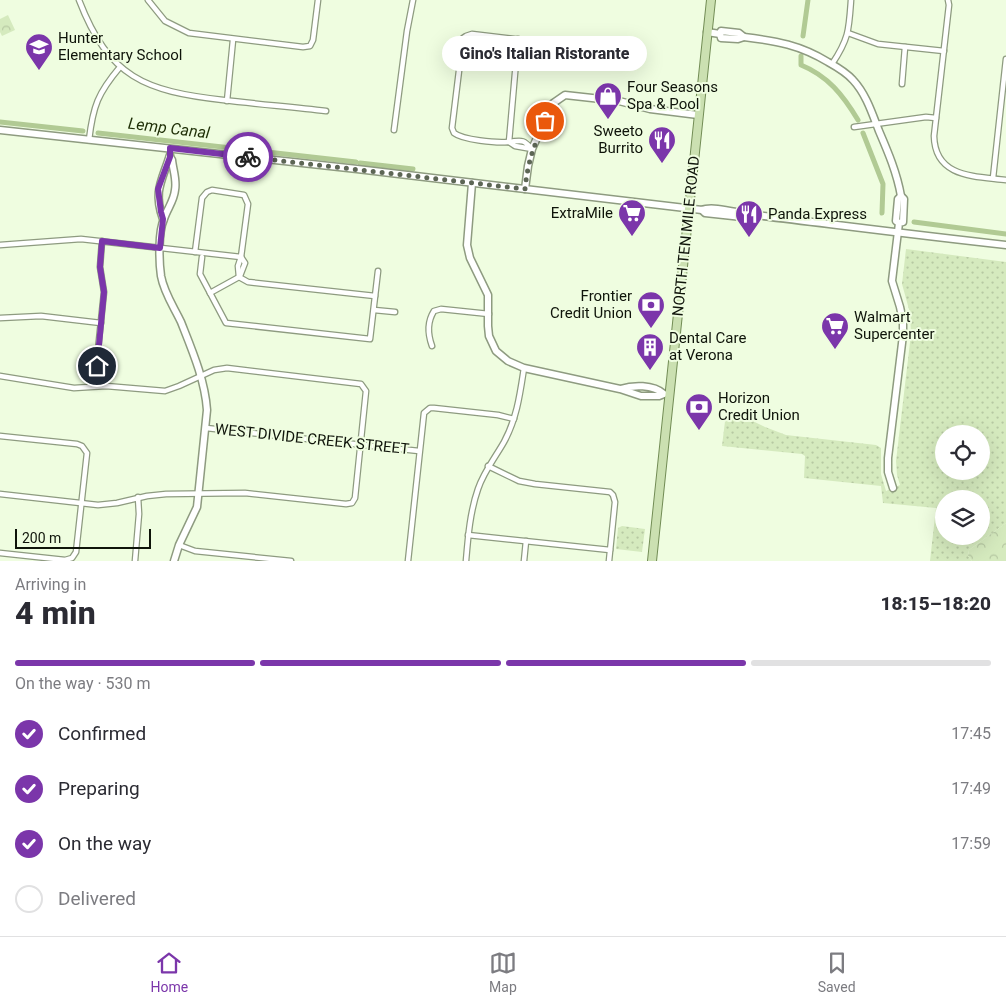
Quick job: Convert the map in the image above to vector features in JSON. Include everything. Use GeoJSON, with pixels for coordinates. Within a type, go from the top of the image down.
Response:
{"type":"FeatureCollection","features":[{"type":"Feature","properties":{"kind":"main road","name":"NORTH TEN MILE ROAD"},"geometry":{"type":"LineString","coordinates":[[652,561],[667,394],[711,0]]}},
{"type":"Feature","properties":{"kind":"street"},"geometry":{"type":"LineString","coordinates":[[79,0],[91,30],[101,46],[120,67],[134,77],[154,87],[170,92],[227,101],[326,111]]}},
{"type":"Feature","properties":{"kind":"street"},"geometry":{"type":"LineString","coordinates":[[148,0],[154,10],[165,21],[176,28],[200,36],[304,47],[310,46],[313,40],[318,0]]}},
{"type":"Feature","properties":{"kind":"street"},"geometry":{"type":"LineString","coordinates":[[394,130],[413,0]]}},
{"type":"Feature","properties":{"kind":"street"},"geometry":{"type":"LineString","coordinates":[[832,64],[844,45],[848,33],[851,0]]}},
{"type":"Feature","properties":{"kind":"street"},"geometry":{"type":"LineString","coordinates":[[948,0],[949,5],[934,136],[937,152],[948,167],[967,176],[1006,180]]}},
{"type":"Feature","properties":{"kind":"street"},"geometry":{"type":"LineString","coordinates":[[707,32],[720,34],[721,38],[738,39],[744,37],[774,40],[815,54],[843,71],[854,81],[867,102],[877,124],[897,175],[901,196],[904,198],[903,222],[899,223],[892,281],[903,321],[903,335],[888,458],[888,472],[893,488]]}},
{"type":"Feature","properties":{"kind":"street"},"geometry":{"type":"LineString","coordinates":[[848,33],[870,42],[944,51]]}},
{"type":"Feature","properties":{"kind":"street"},"geometry":{"type":"LineString","coordinates":[[532,149],[514,146],[509,142],[461,137],[454,133],[452,128],[462,42],[466,36],[472,34],[573,46],[586,54]]}},
{"type":"Feature","properties":{"kind":"street"},"geometry":{"type":"LineString","coordinates":[[509,142],[518,39]]}},
{"type":"Feature","properties":{"kind":"street"},"geometry":{"type":"LineString","coordinates":[[227,101],[233,40]]}},
{"type":"Feature","properties":{"kind":"street"},"geometry":{"type":"LineString","coordinates":[[902,84],[906,47]]}},
{"type":"Feature","properties":{"kind":"street"},"geometry":{"type":"LineString","coordinates":[[993,178],[1006,59]]}},
{"type":"Feature","properties":{"kind":"street"},"geometry":{"type":"LineString","coordinates":[[89,140],[95,102],[101,90],[120,67]]}},
{"type":"Feature","properties":{"kind":"street"},"geometry":{"type":"LineString","coordinates":[[525,189],[532,149],[552,104],[565,95],[619,101],[650,109],[698,115]]}},
{"type":"Feature","properties":{"kind":"street"},"geometry":{"type":"LineString","coordinates":[[854,127],[926,117],[936,118]]}},
{"type":"Feature","properties":{"kind":"street"},"geometry":{"type":"LineString","coordinates":[[0,130],[702,210],[706,208],[821,224],[1006,245]]}},
{"type":"Feature","properties":{"kind":"street"},"geometry":{"type":"LineString","coordinates":[[170,148],[170,157],[158,189],[163,219],[159,261],[166,293],[180,321],[206,396],[206,428],[197,507],[179,545],[174,561]]}},
{"type":"Feature","properties":{"kind":"street"},"geometry":{"type":"LineString","coordinates":[[163,219],[171,206],[175,192],[172,160],[170,157]]}},
{"type":"Feature","properties":{"kind":"street"},"geometry":{"type":"LineString","coordinates":[[472,183],[468,245],[470,258],[488,295],[489,336],[496,351],[508,361],[524,368],[620,389],[641,396],[667,394]]}},
{"type":"Feature","properties":{"kind":"street"},"geometry":{"type":"LineString","coordinates":[[195,252],[202,198],[207,192],[212,190],[244,195],[248,204],[241,257],[238,266],[239,277]]}},
{"type":"Feature","properties":{"kind":"street"},"geometry":{"type":"LineString","coordinates":[[0,245],[81,239],[241,257]]}},
{"type":"Feature","properties":{"kind":"street"},"geometry":{"type":"LineString","coordinates":[[98,386],[97,359],[104,292],[100,267],[102,241]]}},
{"type":"Feature","properties":{"kind":"street"},"geometry":{"type":"LineString","coordinates":[[202,257],[200,274],[226,323],[370,339],[378,271]]}},
{"type":"Feature","properties":{"kind":"street"},"geometry":{"type":"LineString","coordinates":[[210,293],[239,277]]}},
{"type":"Feature","properties":{"kind":"street"},"geometry":{"type":"LineString","coordinates":[[239,277],[248,282],[375,296]]}},
{"type":"Feature","properties":{"kind":"street"},"geometry":{"type":"LineString","coordinates":[[432,346],[428,334],[430,317],[434,311],[441,309],[488,314]]}},
{"type":"Feature","properties":{"kind":"street"},"geometry":{"type":"LineString","coordinates":[[374,310],[395,312]]}},
{"type":"Feature","properties":{"kind":"street"},"geometry":{"type":"LineString","coordinates":[[0,318],[40,316],[100,323]]}},
{"type":"Feature","properties":{"kind":"street"},"geometry":{"type":"LineString","coordinates":[[0,376],[66,387],[98,386],[165,390],[179,386],[214,370],[227,368],[361,384],[366,391],[356,493],[352,503],[346,504],[246,493],[166,494],[117,503],[98,504],[0,494]]}},
{"type":"Feature","properties":{"kind":"street"},"geometry":{"type":"LineString","coordinates":[[466,561],[472,510],[478,488],[488,466],[504,442],[514,419],[524,368]]}},
{"type":"Feature","properties":{"kind":"street"},"geometry":{"type":"LineString","coordinates":[[620,389],[629,386],[643,386],[660,390],[667,394]]}},
{"type":"Feature","properties":{"kind":"street"},"geometry":{"type":"LineString","coordinates":[[408,561],[423,417],[426,411],[434,408],[498,415],[514,419]]}},
{"type":"Feature","properties":{"kind":"street","name":"WEST DIVIDE CREEK STREET"},"geometry":{"type":"LineString","coordinates":[[206,428],[419,451]]}},
{"type":"Feature","properties":{"kind":"street"},"geometry":{"type":"LineString","coordinates":[[0,436],[77,444],[86,449],[87,453],[76,552],[72,558],[65,560],[0,553]]}},
{"type":"Feature","properties":{"kind":"street"},"geometry":{"type":"LineString","coordinates":[[488,466],[519,481],[607,491],[613,495],[616,502],[609,561]]}},
{"type":"Feature","properties":{"kind":"street"},"geometry":{"type":"LineString","coordinates":[[135,561],[140,514],[138,498]]}},
{"type":"Feature","properties":{"kind":"street"},"geometry":{"type":"LineString","coordinates":[[468,535],[610,550]]}},
{"type":"Feature","properties":{"kind":"street"},"geometry":{"type":"LineString","coordinates":[[524,561],[526,541]]}},
{"type":"Feature","properties":{"kind":"street"},"geometry":{"type":"LineString","coordinates":[[179,545],[196,551],[291,561]]}},
{"type":"Feature","properties":{"kind":"green space"},"geometry":{"type":"Polygon","coordinates":[[[8,15],[15,30],[2,36],[0,32],[0,19],[8,15]]]}},
{"type":"Feature","properties":{"kind":"green space"},"geometry":{"type":"Polygon","coordinates":[[[906,249],[1006,262],[1006,523],[990,535],[990,490],[935,490],[935,508],[883,503],[881,486],[804,478],[805,456],[802,454],[722,446],[726,413],[730,410],[786,435],[876,445],[881,448],[881,474],[886,491],[900,485],[896,461],[911,334],[910,313],[902,284],[906,249]]]}},
{"type":"Feature","properties":{"kind":"green space"},"geometry":{"type":"Polygon","coordinates":[[[935,517],[935,545],[976,545],[969,550],[968,556],[972,561],[930,561],[935,517]]]}},
{"type":"Feature","properties":{"kind":"green space"},"geometry":{"type":"Polygon","coordinates":[[[1006,523],[1006,561],[972,561],[968,556],[969,550],[976,545],[990,545],[990,535],[1006,523]]]}},
{"type":"Feature","properties":{"kind":"green space"},"geometry":{"type":"Polygon","coordinates":[[[622,526],[645,529],[642,552],[616,549],[618,528],[622,526]]]}},
{"type":"Feature","properties":{"kind":"waterway"},"geometry":{"type":"LineString","coordinates":[[803,36],[808,0]]}},
{"type":"Feature","properties":{"kind":"waterway"},"geometry":{"type":"LineString","coordinates":[[801,56],[801,65],[811,69],[834,87],[847,102],[858,120]]}},
{"type":"Feature","properties":{"kind":"waterway","name":"Lemp Canal"},"geometry":{"type":"LineString","coordinates":[[0,122],[83,131]]}},
{"type":"Feature","properties":{"kind":"waterway","name":"Lemp Canal"},"geometry":{"type":"LineString","coordinates":[[98,133],[356,162]]}},
{"type":"Feature","properties":{"kind":"waterway"},"geometry":{"type":"LineString","coordinates":[[863,133],[883,184],[882,213]]}},
{"type":"Feature","properties":{"kind":"waterway","name":"Lemp Canal"},"geometry":{"type":"LineString","coordinates":[[360,163],[413,169]]}},
{"type":"Feature","properties":{"kind":"waterway","name":"Lemp Canal"},"geometry":{"type":"LineString","coordinates":[[914,222],[1006,234]]}},
{"type":"Feature","properties":{"kind":"way so far"},"geometry":{"type":"LineString","coordinates":[[248,157],[525,189],[532,149],[545,121]]}},
{"type":"Feature","properties":{"kind":"place","name":"Hunter Elementary School"},"geometry":{"type":"Point","coordinates":[39,71]}},
{"type":"Feature","properties":{"kind":"place","name":"Four Seasons Spa & Pool"},"geometry":{"type":"Point","coordinates":[608,120]}},
{"type":"Feature","properties":{"kind":"place","name":"Gino's Italian Ristorante"},"geometry":{"type":"Point","coordinates":[545,121]}},
{"type":"Feature","properties":{"kind":"place","name":"Sweeto Burrito"},"geometry":{"type":"Point","coordinates":[662,164]}},
{"type":"Feature","properties":{"kind":"place","name":"ExtraMile"},"geometry":{"type":"Point","coordinates":[632,237]}},
{"type":"Feature","properties":{"kind":"place","name":"Panda Express"},"geometry":{"type":"Point","coordinates":[749,238]}},
{"type":"Feature","properties":{"kind":"place","name":"Frontier Credit Union"},"geometry":{"type":"Point","coordinates":[651,329]}},
{"type":"Feature","properties":{"kind":"place","name":"Walmart Supercenter"},"geometry":{"type":"Point","coordinates":[835,350]}},
{"type":"Feature","properties":{"kind":"place","name":"Dental Care at Verona"},"geometry":{"type":"Point","coordinates":[650,371]}},
{"type":"Feature","properties":{"kind":"place","name":"Horizon Credit Union"},"geometry":{"type":"Point","coordinates":[699,431]}},
{"type":"Feature","properties":{"kind":"route"},"geometry":{"type":"LineString","coordinates":[[97,366],[104,292],[100,267],[102,241],[160,248],[163,219],[158,189],[170,157],[170,148],[248,157]]}}]}
